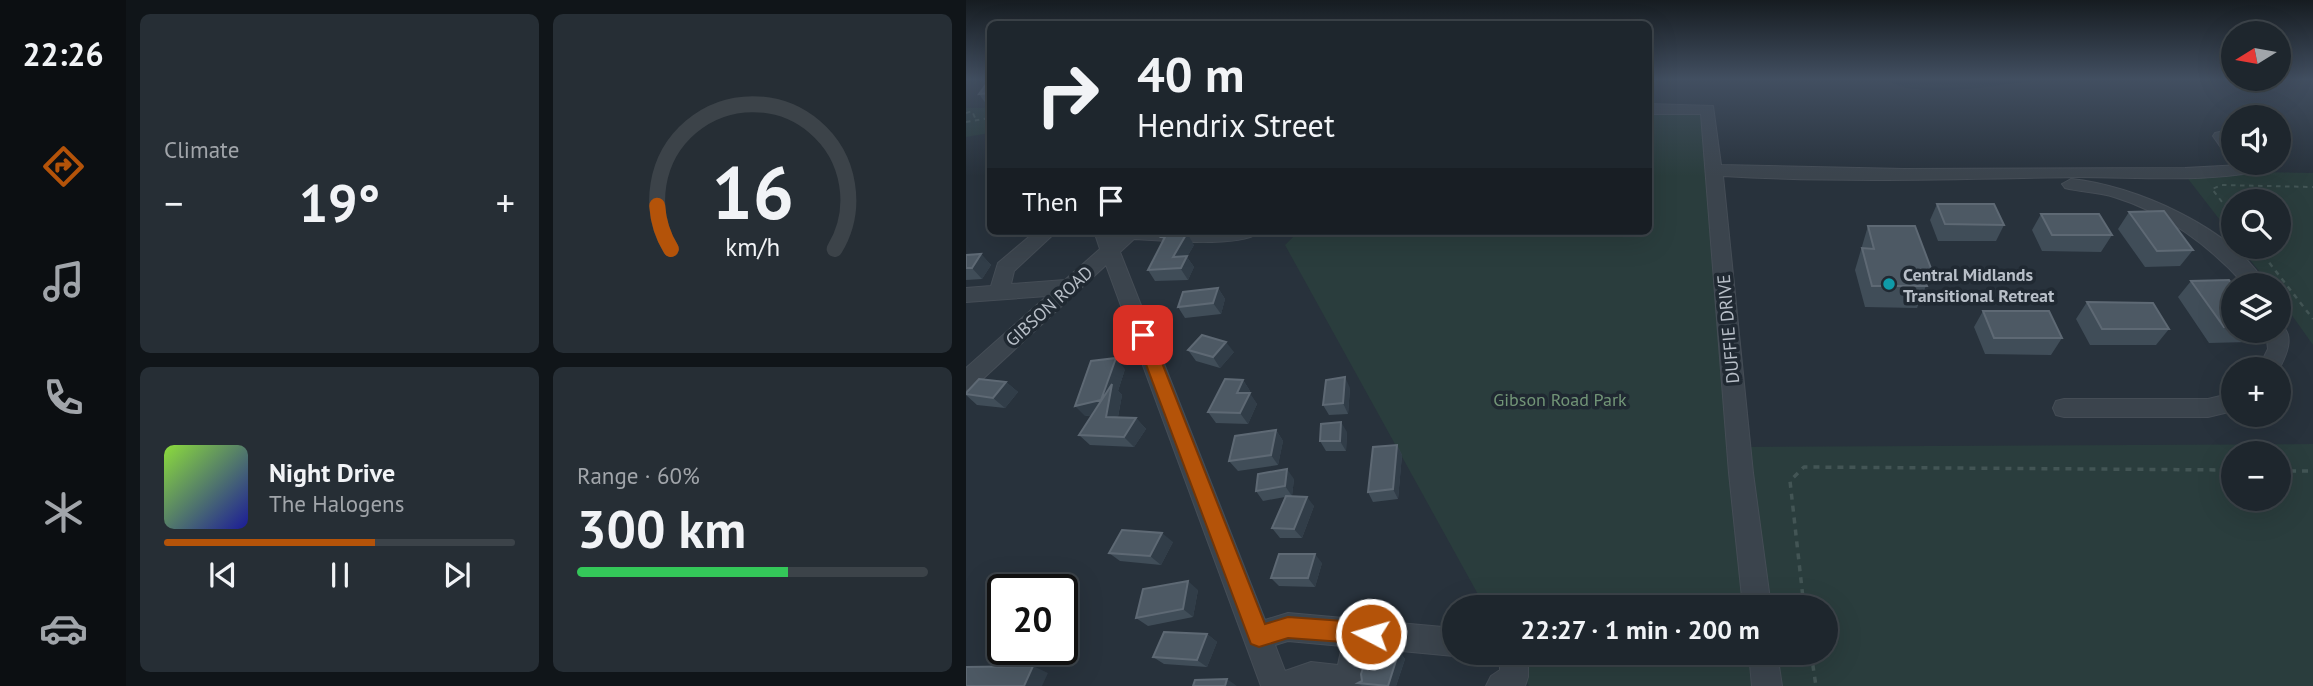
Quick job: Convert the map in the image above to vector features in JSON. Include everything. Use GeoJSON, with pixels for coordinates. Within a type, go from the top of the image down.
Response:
{"type":"FeatureCollection","features":[{"type":"Feature","properties":{"kind":"street","name":"DUFFIE DRIVE"},"geometry":{"type":"LineString","coordinates":[[1707,112],[1715,170],[1741,472],[1756,595]]}},
{"type":"Feature","properties":{"kind":"street"},"geometry":{"type":"LineString","coordinates":[[1715,170],[1810,173],[2221,166]]}},
{"type":"Feature","properties":{"kind":"street"},"geometry":{"type":"LineString","coordinates":[[1880,186],[2088,184],[2178,218],[2222,248],[2245,273]]}},
{"type":"Feature","properties":{"kind":"street"},"geometry":{"type":"LineString","coordinates":[[1000,292],[1005,268],[1043,235]]}},
{"type":"Feature","properties":{"kind":"street"},"geometry":{"type":"LineString","coordinates":[[1192,235],[1220,235]]}},
{"type":"Feature","properties":{"kind":"street"},"geometry":{"type":"LineString","coordinates":[[1107,240],[1276,686]]}},
{"type":"Feature","properties":{"kind":"street","name":"GIBSON ROAD"},"geometry":{"type":"LineString","coordinates":[[966,381],[1070,286],[1107,240]]}},
{"type":"Feature","properties":{"kind":"street"},"geometry":{"type":"LineString","coordinates":[[966,295],[1070,286]]}},
{"type":"Feature","properties":{"kind":"street"},"geometry":{"type":"LineString","coordinates":[[2064,408],[2208,408],[2221,405]]}},
{"type":"Feature","properties":{"kind":"street"},"geometry":{"type":"LineString","coordinates":[[1259,636],[1288,627],[1442,641]]}},
{"type":"Feature","properties":{"kind":"street"},"geometry":{"type":"LineString","coordinates":[[1287,686],[1300,678],[1319,676],[1348,683],[1356,655],[1355,632]]}},
{"type":"Feature","properties":{"kind":"street"},"geometry":{"type":"LineString","coordinates":[[1501,686],[1514,677],[1514,665]]}},
{"type":"Feature","properties":{"kind":"street"},"geometry":{"type":"LineString","coordinates":[[1764,665],[1767,686]]}},
{"type":"Feature","properties":{"kind":"path"},"geometry":{"type":"LineString","coordinates":[[972,112],[976,120]]}},
{"type":"Feature","properties":{"kind":"path"},"geometry":{"type":"LineString","coordinates":[[966,122],[987,118]]}},
{"type":"Feature","properties":{"kind":"path"},"geometry":{"type":"LineString","coordinates":[[2221,201],[2212,189],[2222,185],[2313,187]]}},
{"type":"Feature","properties":{"kind":"path"},"geometry":{"type":"LineString","coordinates":[[2266,259],[2313,319]]}},
{"type":"Feature","properties":{"kind":"path"},"geometry":{"type":"LineString","coordinates":[[1803,595],[1790,481],[1804,467],[2221,470]]}},
{"type":"Feature","properties":{"kind":"path"},"geometry":{"type":"LineString","coordinates":[[2291,471],[2313,471]]}},
{"type":"Feature","properties":{"kind":"path"},"geometry":{"type":"LineString","coordinates":[[1812,665],[1815,686]]}},
{"type":"Feature","properties":{"kind":"green space"},"geometry":{"type":"Polygon","coordinates":[[[966,112],[987,112],[987,134],[966,137],[966,112]]]}},
{"type":"Feature","properties":{"kind":"green space","name":"Gibson Road Park"},"geometry":{"type":"Polygon","coordinates":[[[1652,112],[1696,113],[1705,118],[1733,478],[1747,595],[1478,595],[1285,245],[1295,235],[1652,235],[1652,112]]]}},
{"type":"Feature","properties":{"kind":"green space"},"geometry":{"type":"Polygon","coordinates":[[[2182,171],[2221,172],[2221,175],[2313,173],[2313,345],[2291,314],[2291,273],[2261,273],[2249,259],[2291,259],[2291,189],[2221,189],[2221,221],[2182,171]]]}},
{"type":"Feature","properties":{"kind":"green space"},"geometry":{"type":"Polygon","coordinates":[[[2221,444],[2221,511],[2291,511],[2291,444],[2313,444],[2313,686],[1779,686],[1776,665],[1838,665],[1838,595],[1764,595],[1738,447],[2221,444]]]}},
{"type":"Feature","properties":{"kind":"green space"},"geometry":{"type":"Polygon","coordinates":[[[1517,665],[1754,665],[1757,686],[1529,686],[1517,665]]]}},
{"type":"Feature","properties":{"kind":"building"},"geometry":{"type":"Polygon","coordinates":[[[1937,204],[1994,204],[2004,225],[1945,224],[1937,204]]]}},
{"type":"Feature","properties":{"kind":"building"},"geometry":{"type":"Polygon","coordinates":[[[2164,211],[2193,250],[2157,251],[2129,212],[2164,211]]]}},
{"type":"Feature","properties":{"kind":"building"},"geometry":{"type":"Polygon","coordinates":[[[2041,214],[2099,214],[2112,235],[2052,235],[2041,214]]]}},
{"type":"Feature","properties":{"kind":"building"},"geometry":{"type":"Polygon","coordinates":[[[1868,226],[1915,226],[1932,271],[1921,271],[1927,286],[1872,286],[1862,248],[1874,249],[1868,226]]]}},
{"type":"Feature","properties":{"kind":"building"},"geometry":{"type":"Polygon","coordinates":[[[1186,235],[1173,257],[1187,256],[1181,268],[1148,270],[1165,237],[1161,237],[1186,235]]]}},
{"type":"Feature","properties":{"kind":"building"},"geometry":{"type":"Polygon","coordinates":[[[981,254],[972,268],[966,268],[966,255],[981,254]]]}},
{"type":"Feature","properties":{"kind":"building"},"geometry":{"type":"Polygon","coordinates":[[[2221,280],[2221,323],[2191,281],[2221,280]]]}},
{"type":"Feature","properties":{"kind":"building"},"geometry":{"type":"Polygon","coordinates":[[[1218,288],[1213,303],[1178,307],[1183,292],[1218,288]]]}},
{"type":"Feature","properties":{"kind":"building"},"geometry":{"type":"Polygon","coordinates":[[[2087,302],[2153,303],[2169,329],[2102,329],[2087,302]]]}},
{"type":"Feature","properties":{"kind":"building"},"geometry":{"type":"Polygon","coordinates":[[[1983,311],[2049,311],[2062,338],[1994,338],[1983,311]]]}},
{"type":"Feature","properties":{"kind":"building"},"geometry":{"type":"Polygon","coordinates":[[[1202,335],[1226,342],[1213,357],[1188,350],[1202,335]]]}},
{"type":"Feature","properties":{"kind":"building"},"geometry":{"type":"Polygon","coordinates":[[[1116,358],[1101,400],[1075,406],[1091,361],[1116,358]]]}},
{"type":"Feature","properties":{"kind":"building"},"geometry":{"type":"Polygon","coordinates":[[[1345,377],[1343,403],[1323,405],[1326,380],[1345,377]]]}},
{"type":"Feature","properties":{"kind":"building"},"geometry":{"type":"Polygon","coordinates":[[[979,379],[1006,382],[993,398],[966,394],[979,379]]]}},
{"type":"Feature","properties":{"kind":"building"},"geometry":{"type":"Polygon","coordinates":[[[1225,379],[1243,380],[1237,393],[1250,393],[1240,413],[1208,412],[1225,379]]]}},
{"type":"Feature","properties":{"kind":"building"},"geometry":{"type":"Polygon","coordinates":[[[1112,384],[1106,417],[1136,418],[1124,437],[1079,435],[1112,384]]]}},
{"type":"Feature","properties":{"kind":"building"},"geometry":{"type":"Polygon","coordinates":[[[1341,422],[1340,441],[1320,441],[1321,424],[1341,422]]]}},
{"type":"Feature","properties":{"kind":"building"},"geometry":{"type":"Polygon","coordinates":[[[1276,430],[1271,455],[1229,461],[1235,436],[1276,430]]]}},
{"type":"Feature","properties":{"kind":"building"},"geometry":{"type":"Polygon","coordinates":[[[1397,445],[1393,489],[1368,492],[1373,447],[1397,445]]]}},
{"type":"Feature","properties":{"kind":"building"},"geometry":{"type":"Polygon","coordinates":[[[1287,469],[1285,486],[1256,491],[1258,474],[1287,469]]]}},
{"type":"Feature","properties":{"kind":"building"},"geometry":{"type":"Polygon","coordinates":[[[1286,496],[1307,497],[1294,529],[1272,528],[1286,496]]]}},
{"type":"Feature","properties":{"kind":"building"},"geometry":{"type":"Polygon","coordinates":[[[1122,530],[1162,533],[1150,556],[1109,553],[1122,530]]]}},
{"type":"Feature","properties":{"kind":"building"},"geometry":{"type":"Polygon","coordinates":[[[1279,554],[1315,554],[1308,578],[1271,578],[1279,554]]]}},
{"type":"Feature","properties":{"kind":"building"},"geometry":{"type":"Polygon","coordinates":[[[1188,581],[1183,609],[1136,618],[1143,589],[1188,581]]]}},
{"type":"Feature","properties":{"kind":"building"},"geometry":{"type":"Polygon","coordinates":[[[1164,632],[1207,634],[1197,660],[1153,657],[1164,632]]]}},
{"type":"Feature","properties":{"kind":"building"},"geometry":{"type":"Polygon","coordinates":[[[1370,647],[1399,651],[1388,686],[1358,683],[1362,681],[1361,674],[1370,647]]]}},
{"type":"Feature","properties":{"kind":"building"},"geometry":{"type":"Polygon","coordinates":[[[1033,666],[1024,686],[966,686],[966,667],[1033,666]]]}},
{"type":"Feature","properties":{"kind":"building"},"geometry":{"type":"Polygon","coordinates":[[[1227,679],[1225,686],[1193,686],[1195,680],[1227,679]]]}},
{"type":"Feature","properties":{"kind":"place","name":"Central Midlands Transitional Retreat"},"geometry":{"type":"Point","coordinates":[1889,284]}},
{"type":"Feature","properties":{"kind":"route"},"geometry":{"type":"LineString","coordinates":[[1143,335],[1259,636],[1288,627],[1371,634]]}}]}
